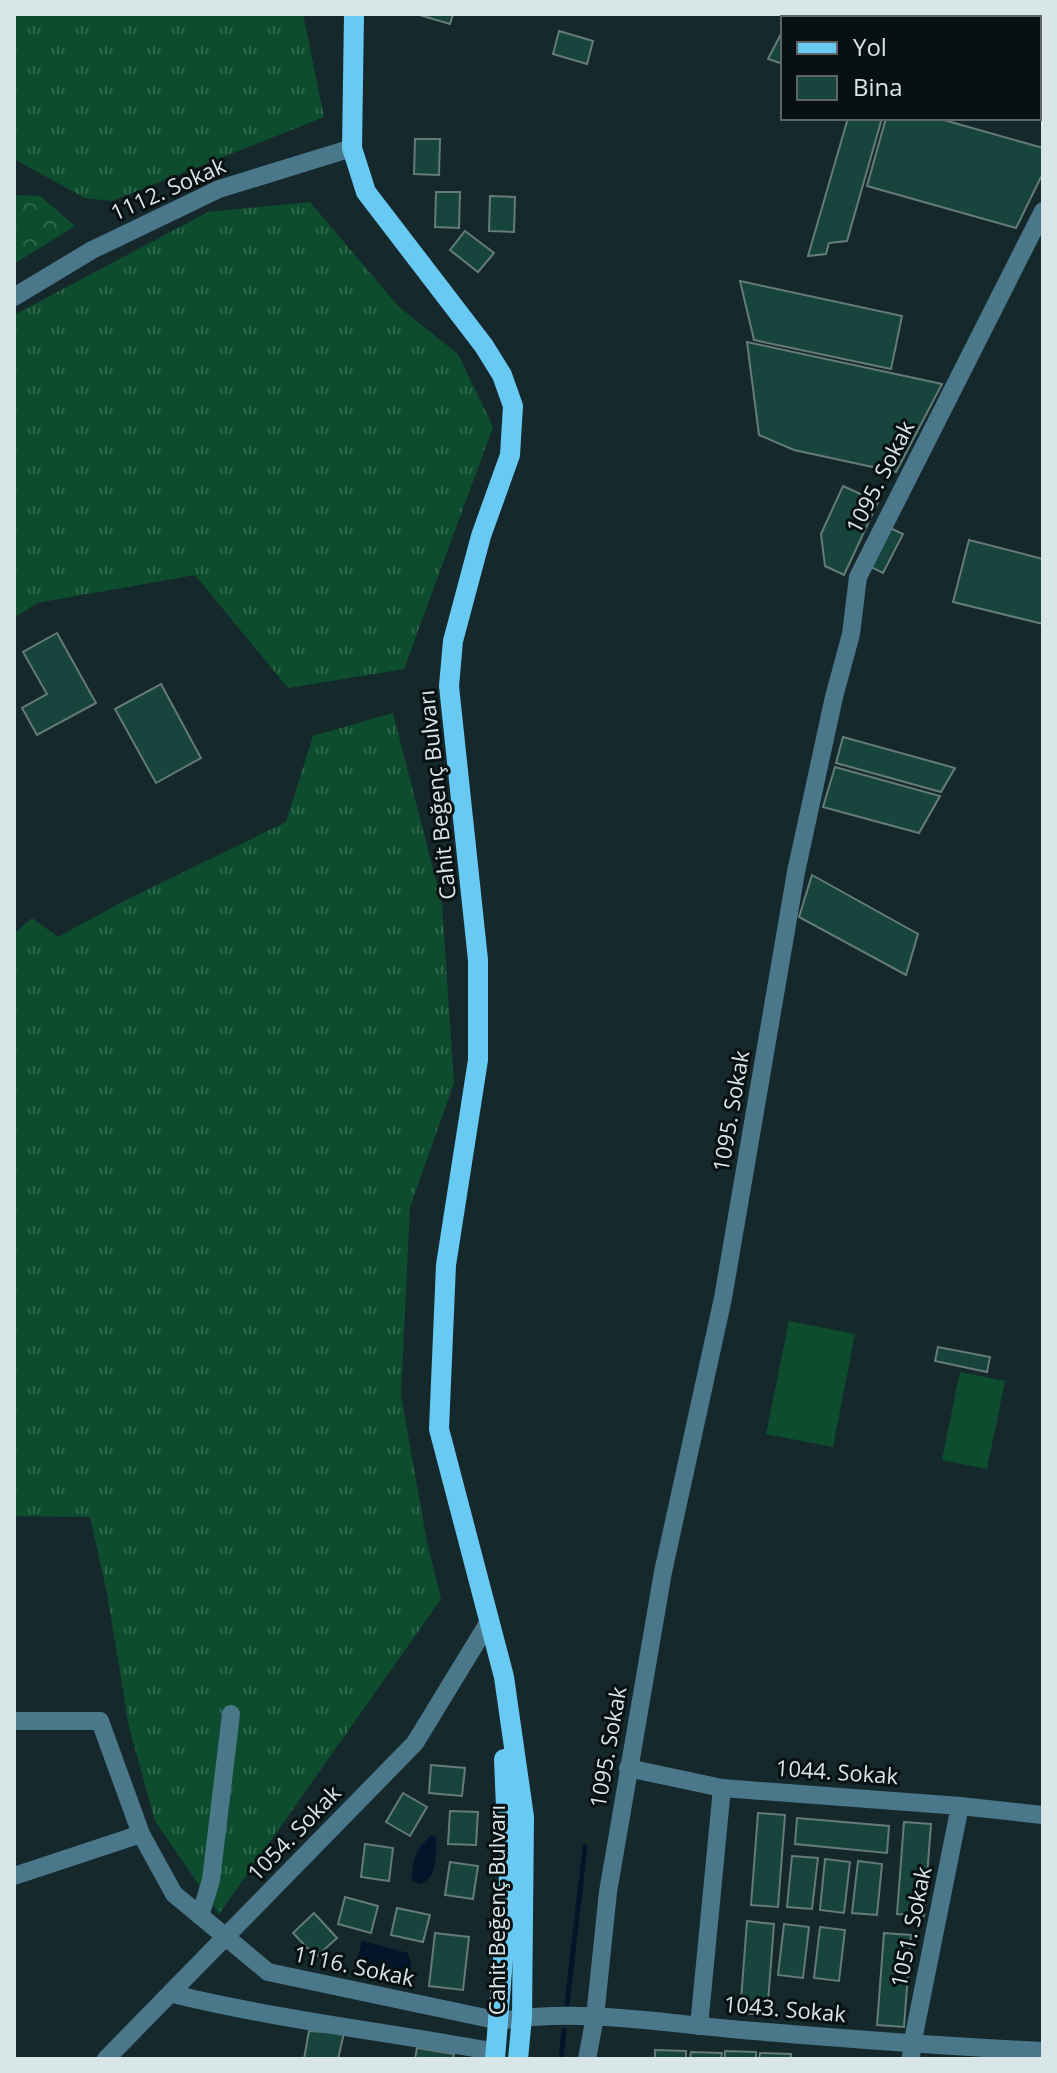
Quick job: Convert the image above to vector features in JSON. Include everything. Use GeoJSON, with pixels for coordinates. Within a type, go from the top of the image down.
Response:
{"type":"FeatureCollection","features":[{"type":"Feature","properties":{"kind":"main road","name":"Cahit Beğenç Bulvarı"},"geometry":{"type":"LineString","coordinates":[[354,14],[352,148],[366,192],[484,346],[502,375],[513,406],[510,455],[481,536],[453,641],[449,686],[478,960],[478,1060],[446,1265],[439,1429],[504,1677],[524,1817],[522,2017],[518,2059]]}},
{"type":"Feature","properties":{"kind":"main road","name":"Cahit Beğenç Bulvarı"},"geometry":{"type":"LineString","coordinates":[[490,1620],[504,1746],[509,1883],[496,2056]]}},
{"type":"Feature","properties":{"kind":"street","name":"1112. Sokak"},"geometry":{"type":"LineString","coordinates":[[14,297],[92,250],[219,189],[352,148]]}},
{"type":"Feature","properties":{"kind":"street","name":"1095. Sokak"},"geometry":{"type":"LineString","coordinates":[[587,2059],[595,2017],[608,1892],[663,1572],[723,1298],[796,872],[851,634],[858,577],[1043,211]]}},
{"type":"Feature","properties":{"kind":"street","name":"1054. Sokak"},"geometry":{"type":"LineString","coordinates":[[106,2059],[173,1994],[415,1743],[490,1620]]}},
{"type":"Feature","properties":{"kind":"street"},"geometry":{"type":"LineString","coordinates":[[200,1916],[211,1880],[231,1714]]}},
{"type":"Feature","properties":{"kind":"street","name":"1116. Sokak"},"geometry":{"type":"LineString","coordinates":[[14,1721],[100,1721],[141,1834],[174,1894],[268,1972],[500,2021]]}},
{"type":"Feature","properties":{"kind":"street","name":"1044. Sokak"},"geometry":{"type":"LineString","coordinates":[[628,1768],[722,1788],[1043,1815]]}},
{"type":"Feature","properties":{"kind":"street"},"geometry":{"type":"LineString","coordinates":[[699,2026],[722,1788]]}},
{"type":"Feature","properties":{"kind":"street","name":"1051. Sokak"},"geometry":{"type":"LineString","coordinates":[[911,2052],[960,1806]]}},
{"type":"Feature","properties":{"kind":"street"},"geometry":{"type":"LineString","coordinates":[[14,1876],[141,1834]]}},
{"type":"Feature","properties":{"kind":"street"},"geometry":{"type":"LineString","coordinates":[[173,1994],[242,2011],[390,2033],[496,2056]]}},
{"type":"Feature","properties":{"kind":"street","name":"1043. Sokak"},"geometry":{"type":"LineString","coordinates":[[500,2021],[522,2017],[595,2017],[699,2026],[911,2052],[1043,2051]]}},
{"type":"Feature","properties":{"kind":"green space"},"geometry":{"type":"Polygon","coordinates":[[[14,14],[303,14],[324,117],[112,201],[85,198],[14,159],[14,14]]]}},
{"type":"Feature","properties":{"kind":"green space"},"geometry":{"type":"Polygon","coordinates":[[[14,195],[40,196],[75,226],[14,264],[14,195]]]}},
{"type":"Feature","properties":{"kind":"green space"},"geometry":{"type":"Polygon","coordinates":[[[310,202],[399,307],[458,354],[493,427],[404,669],[288,688],[195,575],[37,603],[14,618],[14,315],[208,212],[310,202]]]}},
{"type":"Feature","properties":{"kind":"green space"},"geometry":{"type":"Polygon","coordinates":[[[393,713],[442,904],[454,1083],[410,1207],[401,1395],[427,1542],[441,1599],[219,1914],[155,1821],[129,1727],[107,1593],[90,1517],[14,1516],[14,934],[32,918],[58,937],[126,900],[286,822],[313,736],[393,713]]]}},
{"type":"Feature","properties":{"kind":"green space"},"geometry":{"type":"Polygon","coordinates":[[[789,1321],[855,1334],[833,1447],[766,1434],[789,1321]]]}},
{"type":"Feature","properties":{"kind":"green space"},"geometry":{"type":"Polygon","coordinates":[[[960,1372],[1005,1381],[987,1469],[942,1460],[960,1372]]]}},
{"type":"Feature","properties":{"kind":"water"},"geometry":{"type":"Polygon","coordinates":[[[432,1835],[436,1837],[435,1865],[430,1877],[419,1884],[412,1880],[414,1860],[432,1835]]]}},
{"type":"Feature","properties":{"kind":"water"},"geometry":{"type":"Polygon","coordinates":[[[362,1941],[408,1953],[411,1964],[405,1974],[356,1963],[362,1941]]]}},
{"type":"Feature","properties":{"kind":"building"},"geometry":{"type":"Polygon","coordinates":[[[416,14],[453,14],[450,24],[416,14]]]}},
{"type":"Feature","properties":{"kind":"building"},"geometry":{"type":"Polygon","coordinates":[[[791,14],[847,14],[846,16],[791,14]]]}},
{"type":"Feature","properties":{"kind":"building"},"geometry":{"type":"Polygon","coordinates":[[[964,14],[1006,14],[1006,16],[964,14]]]}},
{"type":"Feature","properties":{"kind":"building"},"geometry":{"type":"Polygon","coordinates":[[[559,31],[593,41],[587,64],[553,54],[559,31]]]}},
{"type":"Feature","properties":{"kind":"building"},"geometry":{"type":"Polygon","coordinates":[[[781,34],[781,63],[768,59],[781,34]]]}},
{"type":"Feature","properties":{"kind":"building"},"geometry":{"type":"Polygon","coordinates":[[[847,120],[881,120],[847,241],[829,243],[826,254],[808,256],[847,120]]]}},
{"type":"Feature","properties":{"kind":"building"},"geometry":{"type":"Polygon","coordinates":[[[885,120],[944,120],[1043,148],[1043,173],[1016,228],[867,186],[885,120]]]}},
{"type":"Feature","properties":{"kind":"building"},"geometry":{"type":"Polygon","coordinates":[[[415,139],[440,139],[439,175],[414,174],[415,139]]]}},
{"type":"Feature","properties":{"kind":"building"},"geometry":{"type":"Polygon","coordinates":[[[436,192],[460,192],[459,228],[435,227],[436,192]]]}},
{"type":"Feature","properties":{"kind":"building"},"geometry":{"type":"Polygon","coordinates":[[[490,196],[515,197],[514,232],[489,231],[490,196]]]}},
{"type":"Feature","properties":{"kind":"building"},"geometry":{"type":"Polygon","coordinates":[[[465,231],[494,253],[478,272],[450,250],[465,231]]]}},
{"type":"Feature","properties":{"kind":"building"},"geometry":{"type":"Polygon","coordinates":[[[740,281],[902,316],[891,369],[754,340],[740,281]]]}},
{"type":"Feature","properties":{"kind":"building"},"geometry":{"type":"Polygon","coordinates":[[[747,342],[942,384],[896,472],[794,450],[759,435],[747,342]]]}},
{"type":"Feature","properties":{"kind":"building"},"geometry":{"type":"Polygon","coordinates":[[[843,486],[878,502],[844,575],[825,566],[821,534],[843,486]]]}},
{"type":"Feature","properties":{"kind":"building"},"geometry":{"type":"Polygon","coordinates":[[[890,528],[903,534],[883,573],[871,567],[890,528]]]}},
{"type":"Feature","properties":{"kind":"building"},"geometry":{"type":"Polygon","coordinates":[[[969,540],[1043,559],[1043,624],[953,602],[969,540]]]}},
{"type":"Feature","properties":{"kind":"building"},"geometry":{"type":"Polygon","coordinates":[[[57,633],[96,703],[37,735],[22,708],[47,694],[23,652],[57,633]]]}},
{"type":"Feature","properties":{"kind":"building"},"geometry":{"type":"Polygon","coordinates":[[[161,684],[201,758],[156,783],[115,709],[161,684]]]}},
{"type":"Feature","properties":{"kind":"building"},"geometry":{"type":"Polygon","coordinates":[[[843,737],[955,768],[941,792],[836,763],[843,737]]]}},
{"type":"Feature","properties":{"kind":"building"},"geometry":{"type":"Polygon","coordinates":[[[835,767],[940,796],[919,833],[823,807],[835,767]]]}},
{"type":"Feature","properties":{"kind":"building"},"geometry":{"type":"Polygon","coordinates":[[[812,875],[918,934],[906,975],[799,917],[812,875]]]}},
{"type":"Feature","properties":{"kind":"building"},"geometry":{"type":"Polygon","coordinates":[[[938,1347],[990,1357],[987,1372],[935,1361],[938,1347]]]}},
{"type":"Feature","properties":{"kind":"building"},"geometry":{"type":"Polygon","coordinates":[[[431,1765],[465,1768],[462,1796],[429,1793],[431,1765]]]}},
{"type":"Feature","properties":{"kind":"building"},"geometry":{"type":"Polygon","coordinates":[[[403,1793],[427,1807],[410,1836],[386,1822],[403,1793]]]}},
{"type":"Feature","properties":{"kind":"building"},"geometry":{"type":"Polygon","coordinates":[[[450,1811],[478,1812],[476,1845],[448,1844],[450,1811]]]}},
{"type":"Feature","properties":{"kind":"building"},"geometry":{"type":"Polygon","coordinates":[[[758,1813],[785,1815],[778,1907],[751,1905],[758,1813]]]}},
{"type":"Feature","properties":{"kind":"building"},"geometry":{"type":"Polygon","coordinates":[[[797,1818],[889,1826],[887,1853],[795,1844],[797,1818]]]}},
{"type":"Feature","properties":{"kind":"building"},"geometry":{"type":"Polygon","coordinates":[[[904,1822],[931,1824],[924,1916],[897,1914],[904,1822]]]}},
{"type":"Feature","properties":{"kind":"building"},"geometry":{"type":"Polygon","coordinates":[[[365,1844],[393,1848],[389,1881],[361,1877],[365,1844]]]}},
{"type":"Feature","properties":{"kind":"building"},"geometry":{"type":"Polygon","coordinates":[[[792,1856],[818,1858],[812,1909],[787,1907],[792,1856]]]}},
{"type":"Feature","properties":{"kind":"building"},"geometry":{"type":"Polygon","coordinates":[[[825,1859],[850,1862],[844,1913],[820,1910],[825,1859]]]}},
{"type":"Feature","properties":{"kind":"building"},"geometry":{"type":"Polygon","coordinates":[[[858,1861],[882,1864],[877,1915],[852,1913],[858,1861]]]}},
{"type":"Feature","properties":{"kind":"building"},"geometry":{"type":"Polygon","coordinates":[[[450,1862],[478,1866],[473,1899],[445,1895],[450,1862]]]}},
{"type":"Feature","properties":{"kind":"building"},"geometry":{"type":"Polygon","coordinates":[[[345,1897],[378,1906],[371,1933],[338,1924],[345,1897]]]}},
{"type":"Feature","properties":{"kind":"building"},"geometry":{"type":"Polygon","coordinates":[[[397,1908],[430,1915],[423,1942],[391,1935],[397,1908]]]}},
{"type":"Feature","properties":{"kind":"building"},"geometry":{"type":"Polygon","coordinates":[[[314,1913],[337,1938],[316,1957],[293,1933],[314,1913]]]}},
{"type":"Feature","properties":{"kind":"building"},"geometry":{"type":"Polygon","coordinates":[[[747,1921],[774,1924],[767,2015],[740,2013],[747,1921]]]}},
{"type":"Feature","properties":{"kind":"building"},"geometry":{"type":"Polygon","coordinates":[[[784,1924],[809,1927],[803,1978],[778,1975],[784,1924]]]}},
{"type":"Feature","properties":{"kind":"building"},"geometry":{"type":"Polygon","coordinates":[[[820,1927],[845,1930],[839,1981],[814,1978],[820,1927]]]}},
{"type":"Feature","properties":{"kind":"building"},"geometry":{"type":"Polygon","coordinates":[[[435,1933],[469,1937],[463,1990],[429,1986],[435,1933]]]}},
{"type":"Feature","properties":{"kind":"building"},"geometry":{"type":"Polygon","coordinates":[[[884,1933],[911,1935],[904,2027],[877,2025],[884,1933]]]}},
{"type":"Feature","properties":{"kind":"building"},"geometry":{"type":"Polygon","coordinates":[[[309,2031],[344,2033],[338,2059],[304,2059],[309,2031]]]}},
{"type":"Feature","properties":{"kind":"building"},"geometry":{"type":"Polygon","coordinates":[[[417,2048],[454,2054],[453,2059],[415,2059],[417,2048]]]}},
{"type":"Feature","properties":{"kind":"building"},"geometry":{"type":"Polygon","coordinates":[[[655,2050],[686,2051],[686,2059],[655,2059],[655,2050]]]}},
{"type":"Feature","properties":{"kind":"building"},"geometry":{"type":"Polygon","coordinates":[[[725,2051],[756,2052],[756,2059],[725,2059],[725,2051]]]}},
{"type":"Feature","properties":{"kind":"building"},"geometry":{"type":"Polygon","coordinates":[[[691,2052],[722,2053],[721,2059],[690,2059],[691,2052]]]}},
{"type":"Feature","properties":{"kind":"building"},"geometry":{"type":"Polygon","coordinates":[[[760,2053],[791,2054],[791,2059],[759,2059],[760,2053]]]}},
{"type":"Feature","properties":{"kind":"waterway"},"geometry":{"type":"LineString","coordinates":[[567,2004],[585,1847]]}},
{"type":"Feature","properties":{"kind":"waterway"},"geometry":{"type":"LineString","coordinates":[[561,2059],[564,2030]]}}]}
